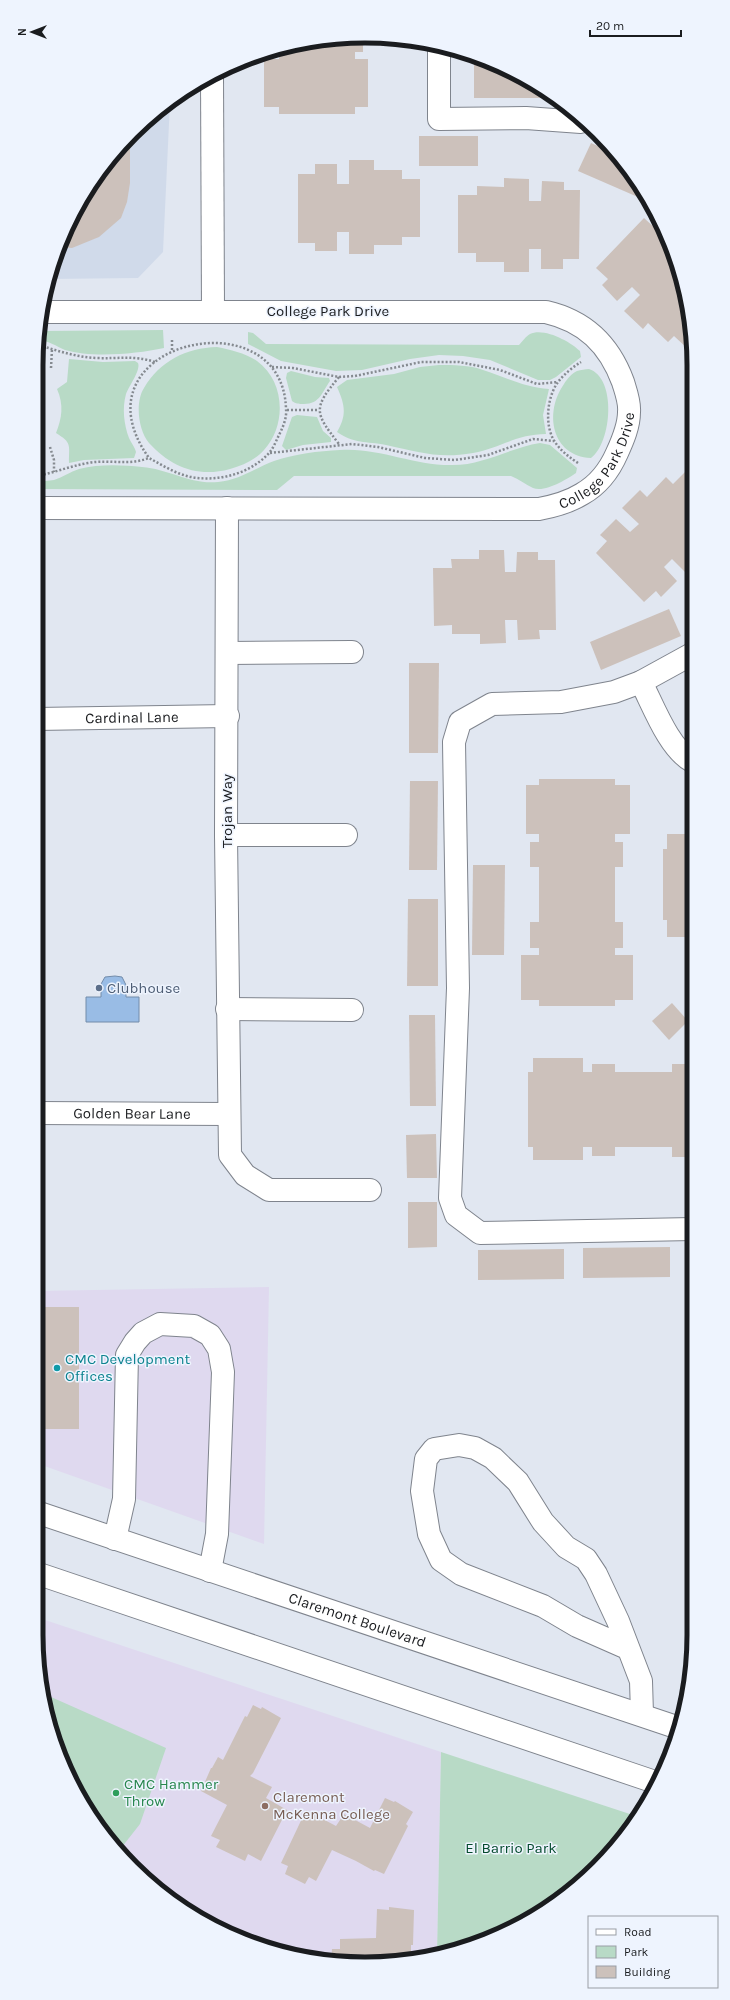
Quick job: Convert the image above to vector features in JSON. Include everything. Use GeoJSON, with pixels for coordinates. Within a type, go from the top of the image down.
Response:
{"type":"FeatureCollection","features":[{"type":"Feature","properties":{"kind":"street"},"geometry":{"type":"LineString","coordinates":[[439,52],[439,119],[526,118],[575,121]]}},
{"type":"Feature","properties":{"kind":"street"},"geometry":{"type":"LineString","coordinates":[[212,82],[213,311]]}},
{"type":"Feature","properties":{"kind":"street","name":"College Park Drive"},"geometry":{"type":"LineString","coordinates":[[43,508],[540,509],[561,505],[578,496],[601,479],[613,461],[621,445],[630,411],[628,395],[619,372],[613,359],[604,347],[594,336],[578,324],[561,316],[546,312],[48,312]]}},
{"type":"Feature","properties":{"kind":"street","name":"Trojan Way"},"geometry":{"type":"LineString","coordinates":[[227,508],[228,716],[226,835],[228,1114],[230,1155],[245,1175],[269,1190],[370,1190]]}},
{"type":"Feature","properties":{"kind":"street"},"geometry":{"type":"LineString","coordinates":[[227,653],[352,652]]}},
{"type":"Feature","properties":{"kind":"street"},"geometry":{"type":"LineString","coordinates":[[687,657],[641,682],[614,692],[561,702],[492,704],[460,722],[454,742],[458,988],[450,1198],[456,1215],[480,1233],[687,1229]]}},
{"type":"Feature","properties":{"kind":"street"},"geometry":{"type":"LineString","coordinates":[[641,682],[674,747],[687,758]]}},
{"type":"Feature","properties":{"kind":"street","name":"Cardinal Lane"},"geometry":{"type":"LineString","coordinates":[[43,719],[228,716]]}},
{"type":"Feature","properties":{"kind":"street"},"geometry":{"type":"LineString","coordinates":[[226,835],[346,835]]}},
{"type":"Feature","properties":{"kind":"street"},"geometry":{"type":"LineString","coordinates":[[227,1009],[352,1010]]}},
{"type":"Feature","properties":{"kind":"street","name":"Golden Bear Lane"},"geometry":{"type":"LineString","coordinates":[[43,1113],[228,1114]]}},
{"type":"Feature","properties":{"kind":"street"},"geometry":{"type":"LineString","coordinates":[[115,1539],[124,1499],[127,1355],[143,1333],[160,1324],[194,1326],[210,1335],[219,1349],[223,1372],[217,1534],[210,1571]]}},
{"type":"Feature","properties":{"kind":"street"},"geometry":{"type":"LineString","coordinates":[[627,1648],[577,1626],[542,1606],[461,1574],[441,1560],[429,1534],[422,1491],[426,1460],[434,1449],[459,1445],[475,1448],[494,1458],[518,1482],[543,1522],[566,1547],[586,1559],[596,1574],[618,1621],[627,1648],[641,1681],[642,1714]]}},
{"type":"Feature","properties":{"kind":"street","name":"Claremont Boulevard"},"geometry":{"type":"LineString","coordinates":[[43,1514],[642,1714],[674,1726]]}},
{"type":"Feature","properties":{"kind":"street"},"geometry":{"type":"LineString","coordinates":[[43,1575],[652,1781]]}},
{"type":"Feature","properties":{"kind":"path"},"geometry":{"type":"LineString","coordinates":[[198,343],[213,343],[242,348],[256,354],[272,367],[280,379],[287,410],[284,425],[269,453],[241,472],[210,479],[190,477],[174,471],[150,458],[139,443],[133,428],[130,413],[131,398],[135,384],[144,372],[155,362],[167,354],[185,346],[198,343]]}},
{"type":"Feature","properties":{"kind":"path"},"geometry":{"type":"LineString","coordinates":[[44,347],[85,357],[139,357],[155,362]]}},
{"type":"Feature","properties":{"kind":"path"},"geometry":{"type":"LineString","coordinates":[[601,479],[568,456],[554,441],[549,425],[549,410],[551,396],[558,382],[572,368],[604,347]]}},
{"type":"Feature","properties":{"kind":"path"},"geometry":{"type":"LineString","coordinates":[[51,368],[52,349]]}},
{"type":"Feature","properties":{"kind":"path"},"geometry":{"type":"LineString","coordinates":[[272,367],[293,368],[339,377],[355,376],[402,365],[438,361],[479,365],[538,384],[558,382]]}},
{"type":"Feature","properties":{"kind":"path"},"geometry":{"type":"LineString","coordinates":[[339,377],[322,400],[320,410],[322,421],[339,444]]}},
{"type":"Feature","properties":{"kind":"path"},"geometry":{"type":"LineString","coordinates":[[287,410],[320,410]]}},
{"type":"Feature","properties":{"kind":"path"},"geometry":{"type":"LineString","coordinates":[[269,453],[290,452],[339,444],[378,448],[425,458],[455,460],[488,455],[533,439],[554,441]]}},
{"type":"Feature","properties":{"kind":"path"},"geometry":{"type":"LineString","coordinates":[[50,448],[54,460],[54,472]]}},
{"type":"Feature","properties":{"kind":"path"},"geometry":{"type":"LineString","coordinates":[[43,474],[88,463],[108,461],[136,463],[150,458]]}},
{"type":"Feature","properties":{"kind":"shaded area"},"geometry":{"type":"Polygon","coordinates":[[[170,110],[163,252],[138,278],[55,279],[60,261],[76,223],[97,186],[137,137],[170,110]]]}},
{"type":"Feature","properties":{"kind":"shaded area"},"geometry":{"type":"Polygon","coordinates":[[[269,1287],[264,1544],[43,1465],[43,1291],[269,1287]]]}},
{"type":"Feature","properties":{"kind":"shaded area","name":"Claremont McKenna College"},"geometry":{"type":"Polygon","coordinates":[[[43,1619],[441,1752],[437,1949],[386,1956],[344,1956],[302,1951],[261,1940],[223,1924],[204,1914],[169,1890],[137,1863],[97,1814],[76,1777],[60,1739],[54,1718],[46,1677],[43,1619]]]}},
{"type":"Feature","properties":{"kind":"green space"},"geometry":{"type":"Polygon","coordinates":[[[163,330],[164,348],[141,352],[88,354],[65,350],[44,341],[45,331],[163,330]]]}},
{"type":"Feature","properties":{"kind":"green space"},"geometry":{"type":"Polygon","coordinates":[[[248,332],[253,333],[266,344],[519,345],[530,334],[542,332],[557,336],[576,347],[580,351],[581,357],[550,380],[538,380],[490,360],[463,356],[439,355],[410,359],[362,370],[336,371],[281,361],[248,344],[248,332]]]}},
{"type":"Feature","properties":{"kind":"green space"},"geometry":{"type":"Polygon","coordinates":[[[217,347],[248,356],[257,361],[266,370],[278,391],[280,404],[277,428],[264,450],[244,464],[218,471],[196,471],[176,464],[157,451],[149,443],[140,424],[139,401],[144,388],[150,379],[166,363],[184,353],[217,347]]]}},
{"type":"Feature","properties":{"kind":"green space"},"geometry":{"type":"Polygon","coordinates":[[[69,359],[103,362],[135,361],[138,363],[138,370],[126,394],[124,405],[126,428],[136,452],[134,458],[84,460],[69,463],[67,442],[56,433],[60,422],[61,411],[61,401],[57,389],[67,382],[69,359]]]}},
{"type":"Feature","properties":{"kind":"green space"},"geometry":{"type":"Polygon","coordinates":[[[439,365],[472,367],[532,387],[549,389],[543,415],[546,434],[526,436],[473,453],[461,455],[439,455],[386,445],[360,442],[349,439],[337,432],[344,415],[344,410],[342,399],[337,387],[347,380],[394,374],[420,367],[439,365]]]}},
{"type":"Feature","properties":{"kind":"green space"},"geometry":{"type":"Polygon","coordinates":[[[589,369],[598,375],[604,385],[608,411],[607,426],[603,439],[598,450],[591,458],[578,455],[567,450],[555,431],[553,419],[554,407],[558,395],[567,380],[577,371],[589,369]]]}},
{"type":"Feature","properties":{"kind":"green space"},"geometry":{"type":"Polygon","coordinates":[[[291,371],[315,377],[329,378],[330,381],[317,400],[314,402],[298,404],[292,401],[286,378],[287,373],[291,371]]]}},
{"type":"Feature","properties":{"kind":"green space"},"geometry":{"type":"Polygon","coordinates":[[[297,415],[317,417],[323,431],[331,438],[331,442],[303,445],[286,450],[282,446],[292,417],[297,415]]]}},
{"type":"Feature","properties":{"kind":"green space"},"geometry":{"type":"Polygon","coordinates":[[[540,443],[550,445],[577,468],[576,473],[556,485],[544,489],[530,487],[511,476],[294,476],[277,490],[43,489],[43,481],[54,480],[79,469],[94,466],[119,465],[152,468],[189,479],[218,482],[233,479],[274,461],[290,456],[315,452],[332,450],[367,451],[422,462],[462,465],[484,460],[529,445],[540,443]]]}},
{"type":"Feature","properties":{"kind":"green space","name":"CMC Hammer Throw"},"geometry":{"type":"Polygon","coordinates":[[[49,1696],[166,1748],[140,1824],[122,1846],[97,1814],[76,1777],[60,1739],[49,1696]]]}},
{"type":"Feature","properties":{"kind":"green space","name":"El Barrio Park"},"geometry":{"type":"Polygon","coordinates":[[[441,1752],[632,1815],[593,1863],[544,1903],[507,1924],[469,1940],[437,1949],[441,1752]]]}},
{"type":"Feature","properties":{"kind":"water"},"geometry":{"type":"Polygon","coordinates":[[[105,977],[122,977],[126,985],[126,997],[139,997],[139,1022],[86,1022],[86,997],[101,997],[101,984],[105,977]]]}},
{"type":"Feature","properties":{"kind":"building"},"geometry":{"type":"Polygon","coordinates":[[[363,43],[363,52],[355,52],[355,59],[368,59],[368,107],[355,107],[355,114],[279,114],[279,107],[264,107],[264,59],[279,59],[279,55],[302,49],[363,43]]]}},
{"type":"Feature","properties":{"kind":"building"},"geometry":{"type":"Polygon","coordinates":[[[474,62],[507,76],[545,98],[474,98],[474,62]]]}},
{"type":"Feature","properties":{"kind":"building"},"geometry":{"type":"Polygon","coordinates":[[[419,136],[478,136],[478,166],[419,166],[419,136]]]}},
{"type":"Feature","properties":{"kind":"building"},"geometry":{"type":"Polygon","coordinates":[[[591,143],[603,148],[633,186],[640,198],[578,171],[591,143]]]}},
{"type":"Feature","properties":{"kind":"building"},"geometry":{"type":"Polygon","coordinates":[[[130,145],[130,183],[127,202],[121,218],[99,237],[72,248],[66,248],[86,204],[97,186],[130,145]]]}},
{"type":"Feature","properties":{"kind":"building"},"geometry":{"type":"Polygon","coordinates":[[[349,160],[374,160],[374,170],[402,170],[402,179],[420,179],[420,237],[402,237],[402,245],[374,245],[374,254],[349,254],[349,232],[337,232],[337,251],[315,251],[315,243],[298,243],[298,174],[315,174],[315,164],[337,164],[337,184],[349,184],[349,160]]]}},
{"type":"Feature","properties":{"kind":"building"},"geometry":{"type":"Polygon","coordinates":[[[504,178],[529,179],[529,201],[541,201],[542,181],[564,182],[564,190],[580,190],[579,259],[563,259],[563,269],[541,269],[541,249],[529,249],[529,272],[504,272],[504,262],[476,262],[476,253],[458,253],[458,195],[477,195],[477,186],[504,187],[504,178]]]}},
{"type":"Feature","properties":{"kind":"building"},"geometry":{"type":"Polygon","coordinates":[[[644,218],[656,229],[666,252],[665,253],[670,261],[676,282],[681,302],[686,347],[674,336],[668,342],[648,323],[643,329],[624,311],[640,295],[632,287],[617,301],[602,285],[608,279],[596,268],[644,218]]]}},
{"type":"Feature","properties":{"kind":"building"},"geometry":{"type":"Polygon","coordinates":[[[686,471],[687,472],[687,574],[672,559],[664,567],[677,581],[661,597],[656,591],[644,602],[596,553],[607,541],[600,535],[616,519],[630,532],[639,524],[622,508],[640,490],[647,497],[666,477],[673,484],[686,471]]]}},
{"type":"Feature","properties":{"kind":"building"},"geometry":{"type":"Polygon","coordinates":[[[479,550],[504,550],[505,572],[516,572],[517,552],[538,552],[538,560],[555,560],[556,630],[539,630],[540,639],[518,640],[517,620],[505,620],[506,643],[480,644],[480,634],[452,634],[452,625],[434,626],[433,568],[452,568],[451,559],[479,559],[479,550]]]}},
{"type":"Feature","properties":{"kind":"building"},"geometry":{"type":"Polygon","coordinates":[[[669,609],[681,636],[601,670],[590,642],[669,609]]]}},
{"type":"Feature","properties":{"kind":"building"},"geometry":{"type":"Polygon","coordinates":[[[409,663],[439,663],[438,753],[409,753],[409,663]]]}},
{"type":"Feature","properties":{"kind":"building"},"geometry":{"type":"Polygon","coordinates":[[[539,779],[615,779],[615,785],[630,785],[630,834],[615,834],[615,842],[623,842],[623,867],[615,867],[615,922],[623,922],[623,948],[615,948],[615,955],[633,955],[633,1000],[615,1000],[615,1006],[539,1006],[539,1000],[521,1000],[521,955],[539,955],[539,948],[530,948],[530,922],[539,922],[539,867],[530,867],[530,842],[539,842],[539,834],[526,834],[526,785],[539,785],[539,779]]]}},
{"type":"Feature","properties":{"kind":"building"},"geometry":{"type":"Polygon","coordinates":[[[410,781],[438,781],[437,870],[409,870],[410,781]]]}},
{"type":"Feature","properties":{"kind":"building"},"geometry":{"type":"Polygon","coordinates":[[[667,834],[687,834],[687,937],[667,937],[667,920],[663,920],[663,849],[667,849],[667,834]]]}},
{"type":"Feature","properties":{"kind":"building"},"geometry":{"type":"Polygon","coordinates":[[[473,865],[505,865],[504,955],[472,955],[473,865]]]}},
{"type":"Feature","properties":{"kind":"building"},"geometry":{"type":"Polygon","coordinates":[[[408,899],[438,899],[438,986],[407,986],[408,899]]]}},
{"type":"Feature","properties":{"kind":"building"},"geometry":{"type":"Polygon","coordinates":[[[672,1003],[687,1020],[687,1022],[669,1040],[652,1021],[672,1003]]]}},
{"type":"Feature","properties":{"kind":"building"},"geometry":{"type":"Polygon","coordinates":[[[409,1015],[435,1015],[436,1106],[410,1106],[409,1015]]]}},
{"type":"Feature","properties":{"kind":"building"},"geometry":{"type":"Polygon","coordinates":[[[533,1058],[583,1058],[583,1072],[592,1072],[592,1064],[615,1064],[615,1072],[672,1072],[672,1064],[687,1064],[687,1157],[672,1157],[672,1147],[615,1147],[615,1156],[592,1156],[592,1147],[583,1147],[583,1160],[533,1160],[533,1147],[528,1147],[528,1072],[533,1072],[533,1058]]]}},
{"type":"Feature","properties":{"kind":"building"},"geometry":{"type":"Polygon","coordinates":[[[436,1134],[437,1178],[407,1178],[406,1135],[436,1134]]]}},
{"type":"Feature","properties":{"kind":"building"},"geometry":{"type":"Polygon","coordinates":[[[408,1202],[437,1202],[437,1247],[408,1248],[408,1202]]]}},
{"type":"Feature","properties":{"kind":"building"},"geometry":{"type":"Polygon","coordinates":[[[670,1247],[670,1277],[583,1278],[583,1248],[670,1247]]]}},
{"type":"Feature","properties":{"kind":"building"},"geometry":{"type":"Polygon","coordinates":[[[564,1249],[564,1279],[478,1280],[478,1250],[564,1249]]]}},
{"type":"Feature","properties":{"kind":"building","name":"CMC Development Offices"},"geometry":{"type":"Polygon","coordinates":[[[43,1307],[79,1307],[79,1429],[43,1429],[43,1307]]]}},
{"type":"Feature","properties":{"kind":"building"},"geometry":{"type":"Polygon","coordinates":[[[253,1705],[261,1709],[262,1707],[281,1718],[253,1773],[250,1776],[272,1787],[266,1798],[287,1810],[261,1861],[248,1854],[245,1861],[216,1847],[220,1840],[211,1836],[227,1805],[201,1791],[211,1768],[218,1757],[223,1760],[245,1716],[247,1717],[253,1705]]]}},
{"type":"Feature","properties":{"kind":"building"},"geometry":{"type":"Polygon","coordinates":[[[385,1798],[394,1802],[395,1801],[413,1812],[406,1824],[408,1826],[384,1874],[375,1870],[374,1871],[332,1850],[316,1881],[309,1877],[305,1884],[285,1874],[288,1866],[281,1863],[306,1810],[336,1826],[344,1814],[370,1828],[385,1798]]]}},
{"type":"Feature","properties":{"kind":"building"},"geometry":{"type":"Polygon","coordinates":[[[389,1907],[414,1910],[413,1945],[411,1945],[411,1953],[365,1957],[332,1955],[332,1949],[340,1949],[340,1939],[376,1938],[377,1909],[389,1910],[389,1907]]]}},
{"type":"Feature","properties":{"kind":"place","name":"Clubhouse"},"geometry":{"type":"Point","coordinates":[99,988]}},
{"type":"Feature","properties":{"kind":"place","name":"CMC Development Offices"},"geometry":{"type":"Point","coordinates":[57,1368]}},
{"type":"Feature","properties":{"kind":"place","name":"CMC Hammer Throw"},"geometry":{"type":"Point","coordinates":[116,1793]}},
{"type":"Feature","properties":{"kind":"place","name":"Claremont McKenna College"},"geometry":{"type":"Point","coordinates":[265,1806]}}]}
